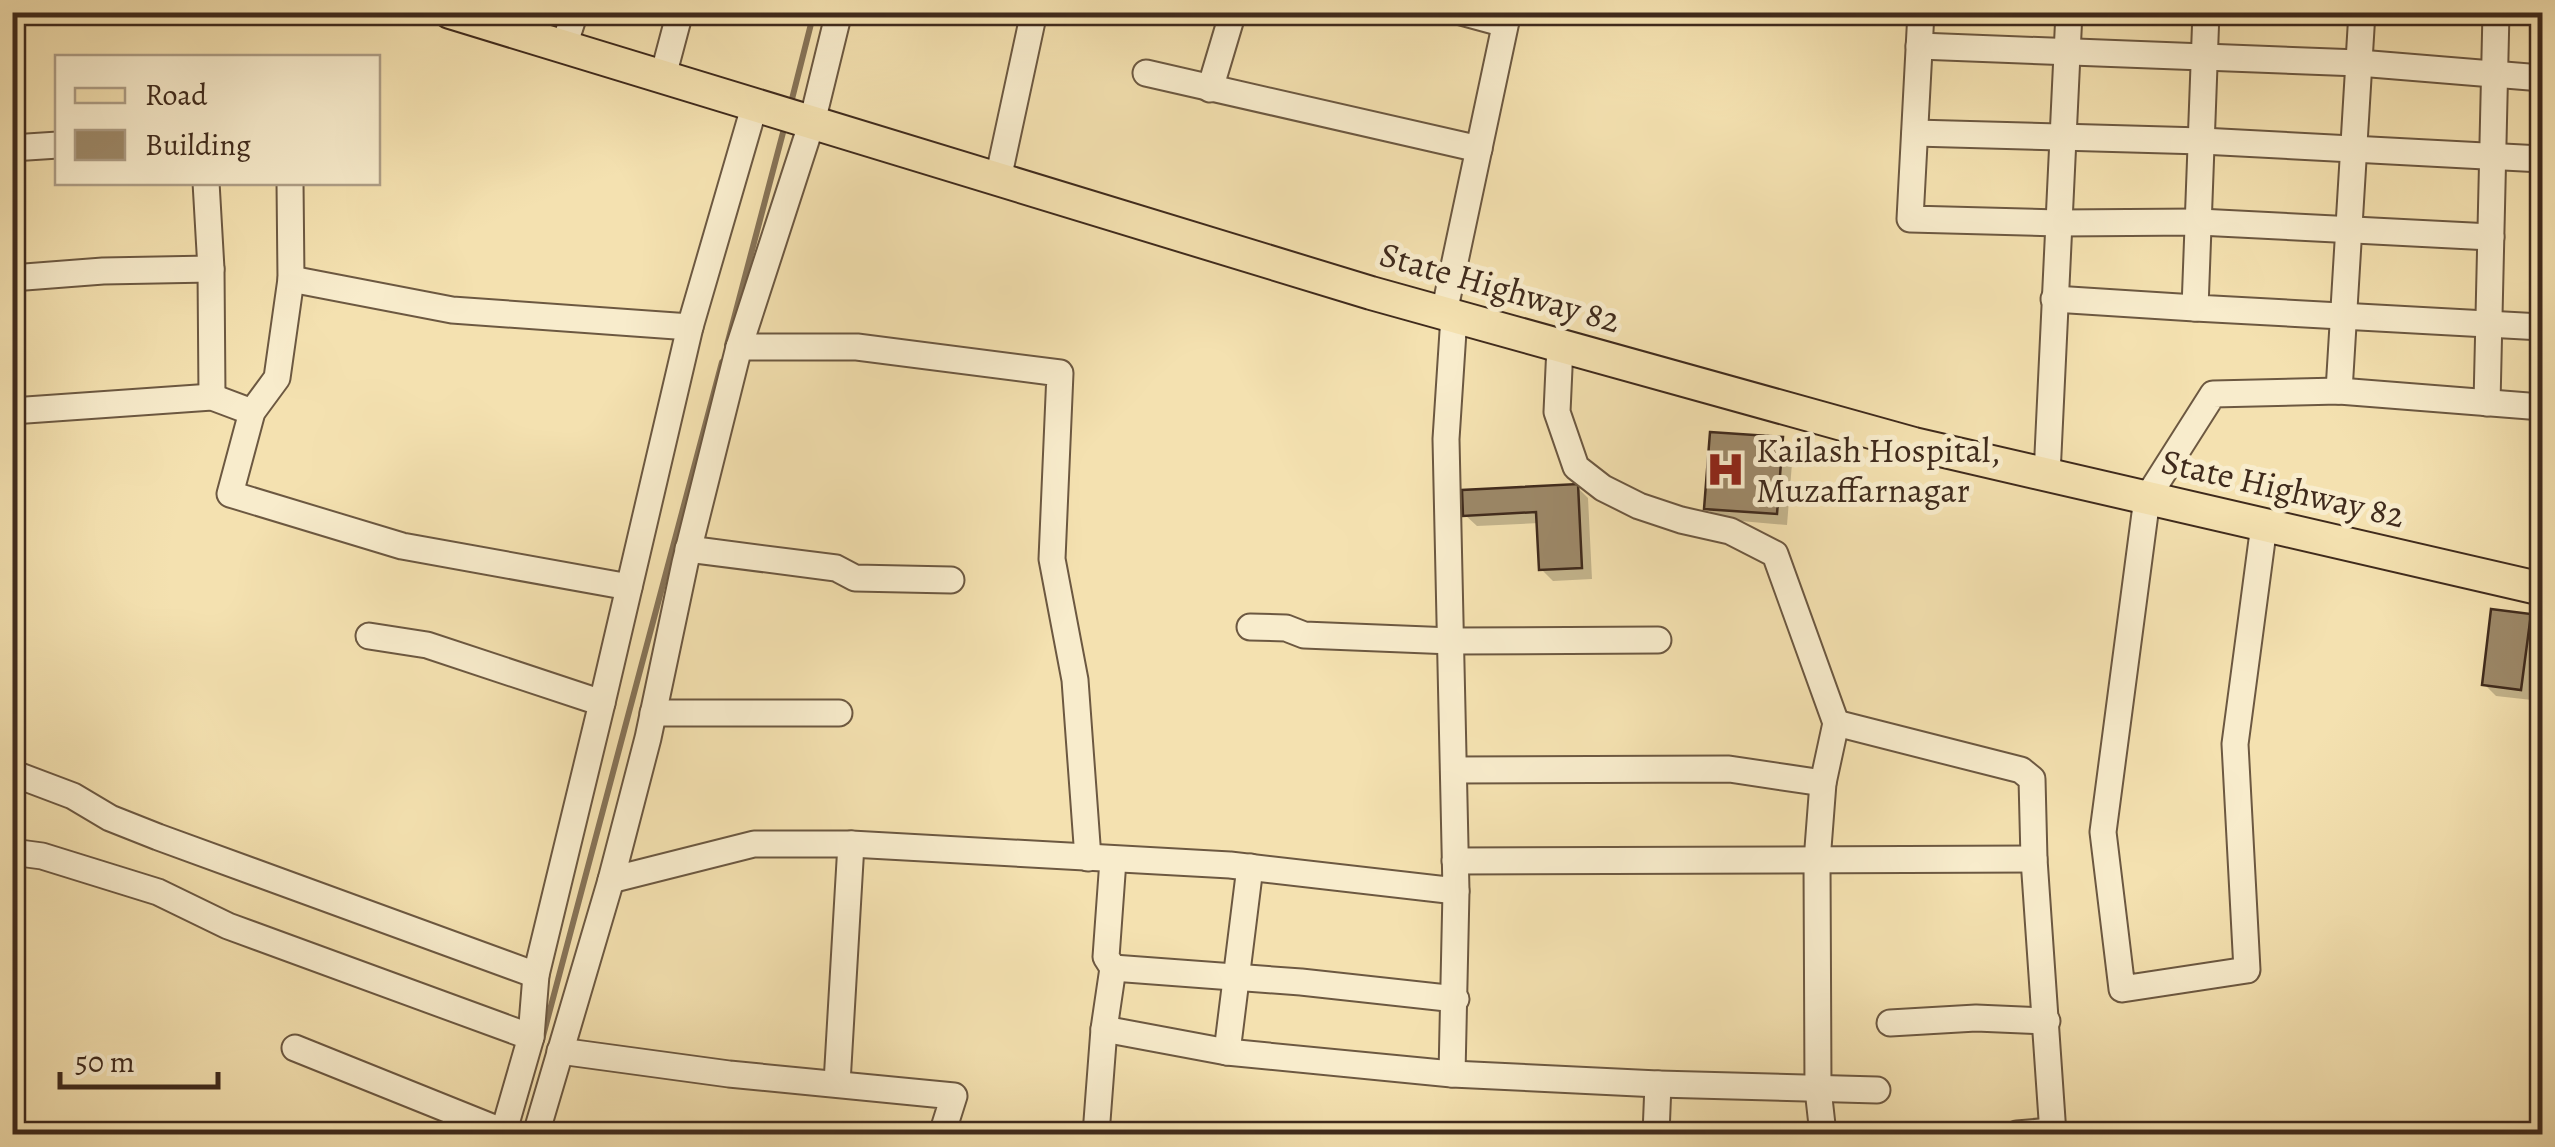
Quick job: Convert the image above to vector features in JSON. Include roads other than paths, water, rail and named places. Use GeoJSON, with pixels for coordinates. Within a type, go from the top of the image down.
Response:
{"type":"FeatureCollection","features":[{"type":"Feature","properties":{"kind":"main road","name":"State Highway 82"},"geometry":{"type":"LineString","coordinates":[[450,12],[1449,315],[1914,444],[2542,589]]}},
{"type":"Feature","properties":{"kind":"street"},"geometry":{"type":"LineString","coordinates":[[564,46],[575,12]]}},
{"type":"Feature","properties":{"kind":"street"},"geometry":{"type":"LineString","coordinates":[[664,76],[680,12]]}},
{"type":"Feature","properties":{"kind":"street"},"geometry":{"type":"LineString","coordinates":[[296,1048],[503,1133],[531,1037],[536,975],[690,327],[785,114],[839,12]]}},
{"type":"Feature","properties":{"kind":"street"},"geometry":{"type":"LineString","coordinates":[[998,179],[1034,12]]}},
{"type":"Feature","properties":{"kind":"street"},"geometry":{"type":"LineString","coordinates":[[1210,89],[1233,12]]}},
{"type":"Feature","properties":{"kind":"street"},"geometry":{"type":"LineString","coordinates":[[1452,1074],[1456,861],[1446,439],[1449,315],[1507,18],[1461,12]]}},
{"type":"Feature","properties":{"kind":"street"},"geometry":{"type":"LineString","coordinates":[[1921,12],[1910,219],[2198,222],[2491,237]]}},
{"type":"Feature","properties":{"kind":"street"},"geometry":{"type":"LineString","coordinates":[[2047,475],[2069,12]]}},
{"type":"Feature","properties":{"kind":"street"},"geometry":{"type":"LineString","coordinates":[[2196,308],[2206,12]]}},
{"type":"Feature","properties":{"kind":"street"},"geometry":{"type":"LineString","coordinates":[[2339,391],[2362,12]]}},
{"type":"Feature","properties":{"kind":"street"},"geometry":{"type":"LineString","coordinates":[[2487,403],[2496,12]]}},
{"type":"Feature","properties":{"kind":"street"},"geometry":{"type":"LineString","coordinates":[[1919,46],[2359,62],[2542,78]]}},
{"type":"Feature","properties":{"kind":"street"},"geometry":{"type":"LineString","coordinates":[[1146,73],[1479,149]]}},
{"type":"Feature","properties":{"kind":"street"},"geometry":{"type":"LineString","coordinates":[[536,1134],[610,880],[653,713],[688,549],[739,347],[785,114]]}},
{"type":"Feature","properties":{"kind":"street"},"geometry":{"type":"LineString","coordinates":[[1915,133],[2202,141],[2542,159]]}},
{"type":"Feature","properties":{"kind":"street"},"geometry":{"type":"LineString","coordinates":[[12,148],[55,145]]}},
{"type":"Feature","properties":{"kind":"street"},"geometry":{"type":"LineString","coordinates":[[206,185],[212,397]]}},
{"type":"Feature","properties":{"kind":"street"},"geometry":{"type":"LineString","coordinates":[[290,185],[292,279],[276,378],[252,412],[230,494],[402,546],[629,588]]}},
{"type":"Feature","properties":{"kind":"street"},"geometry":{"type":"LineString","coordinates":[[12,278],[103,271],[211,270]]}},
{"type":"Feature","properties":{"kind":"street"},"geometry":{"type":"LineString","coordinates":[[292,279],[452,310],[690,327]]}},
{"type":"Feature","properties":{"kind":"street"},"geometry":{"type":"LineString","coordinates":[[2054,299],[2542,327]]}},
{"type":"Feature","properties":{"kind":"street"},"geometry":{"type":"LineString","coordinates":[[1560,346],[1557,412],[1576,468],[1603,488],[1639,506],[1730,530],[1775,554],[1836,723],[1823,783],[1817,861],[1818,1090],[1822,1134]]}},
{"type":"Feature","properties":{"kind":"street"},"geometry":{"type":"LineString","coordinates":[[739,347],[857,347],[1060,373],[1052,559],[1101,859],[1106,957],[1113,968],[1096,1134]]}},
{"type":"Feature","properties":{"kind":"street"},"geometry":{"type":"LineString","coordinates":[[2264,524],[2235,744],[2247,970],[2122,989],[2103,832],[2148,498],[2213,394],[2339,391],[2542,407]]}},
{"type":"Feature","properties":{"kind":"street"},"geometry":{"type":"LineString","coordinates":[[12,411],[212,397],[252,412]]}},
{"type":"Feature","properties":{"kind":"street"},"geometry":{"type":"LineString","coordinates":[[688,549],[836,568],[855,578],[950,580]]}},
{"type":"Feature","properties":{"kind":"street"},"geometry":{"type":"LineString","coordinates":[[1250,628],[1286,628],[1304,636],[1452,641],[1658,640]]}},
{"type":"Feature","properties":{"kind":"street"},"geometry":{"type":"LineString","coordinates":[[369,636],[426,645],[602,703]]}},
{"type":"Feature","properties":{"kind":"street"},"geometry":{"type":"LineString","coordinates":[[653,713],[839,712]]}},
{"type":"Feature","properties":{"kind":"street"},"geometry":{"type":"LineString","coordinates":[[1836,723],[2021,770],[2032,780],[2052,1133],[2017,1134]]}},
{"type":"Feature","properties":{"kind":"street"},"geometry":{"type":"LineString","coordinates":[[1454,770],[1729,769],[1823,783]]}},
{"type":"Feature","properties":{"kind":"street"},"geometry":{"type":"LineString","coordinates":[[12,773],[73,796],[110,818],[158,837],[536,975]]}},
{"type":"Feature","properties":{"kind":"street"},"geometry":{"type":"LineString","coordinates":[[610,880],[754,844],[851,844],[1250,867],[1456,890]]}},
{"type":"Feature","properties":{"kind":"street"},"geometry":{"type":"LineString","coordinates":[[838,1083],[851,844]]}},
{"type":"Feature","properties":{"kind":"street"},"geometry":{"type":"LineString","coordinates":[[12,852],[42,856],[158,892],[228,926],[531,1037]]}},
{"type":"Feature","properties":{"kind":"street"},"geometry":{"type":"LineString","coordinates":[[1456,861],[2034,859]]}},
{"type":"Feature","properties":{"kind":"street"},"geometry":{"type":"LineString","coordinates":[[1226,1052],[1250,867]]}},
{"type":"Feature","properties":{"kind":"street"},"geometry":{"type":"LineString","coordinates":[[1113,968],[1456,999]]}},
{"type":"Feature","properties":{"kind":"street"},"geometry":{"type":"LineString","coordinates":[[1890,1024],[1976,1018],[2047,1020]]}},
{"type":"Feature","properties":{"kind":"street"},"geometry":{"type":"LineString","coordinates":[[1104,1030],[1226,1052],[1452,1074],[1877,1090]]}},
{"type":"Feature","properties":{"kind":"street"},"geometry":{"type":"LineString","coordinates":[[560,1051],[729,1074],[954,1096],[942,1134]]}},
{"type":"Feature","properties":{"kind":"street"},"geometry":{"type":"LineString","coordinates":[[1656,1134],[1658,1084]]}},
{"type":"Feature","properties":{"kind":"waterway"},"geometry":{"type":"LineString","coordinates":[[791,103],[814,12]]}},
{"type":"Feature","properties":{"kind":"waterway"},"geometry":{"type":"LineString","coordinates":[[727,345],[785,125]]}},
{"type":"Feature","properties":{"kind":"waterway"},"geometry":{"type":"LineString","coordinates":[[543,1036],[722,362]]}},
{"type":"Feature","properties":{"kind":"place","name":"Kailash Hospital, Muzaffarnagar"},"geometry":{"type":"Point","coordinates":[1726,470]}}]}
